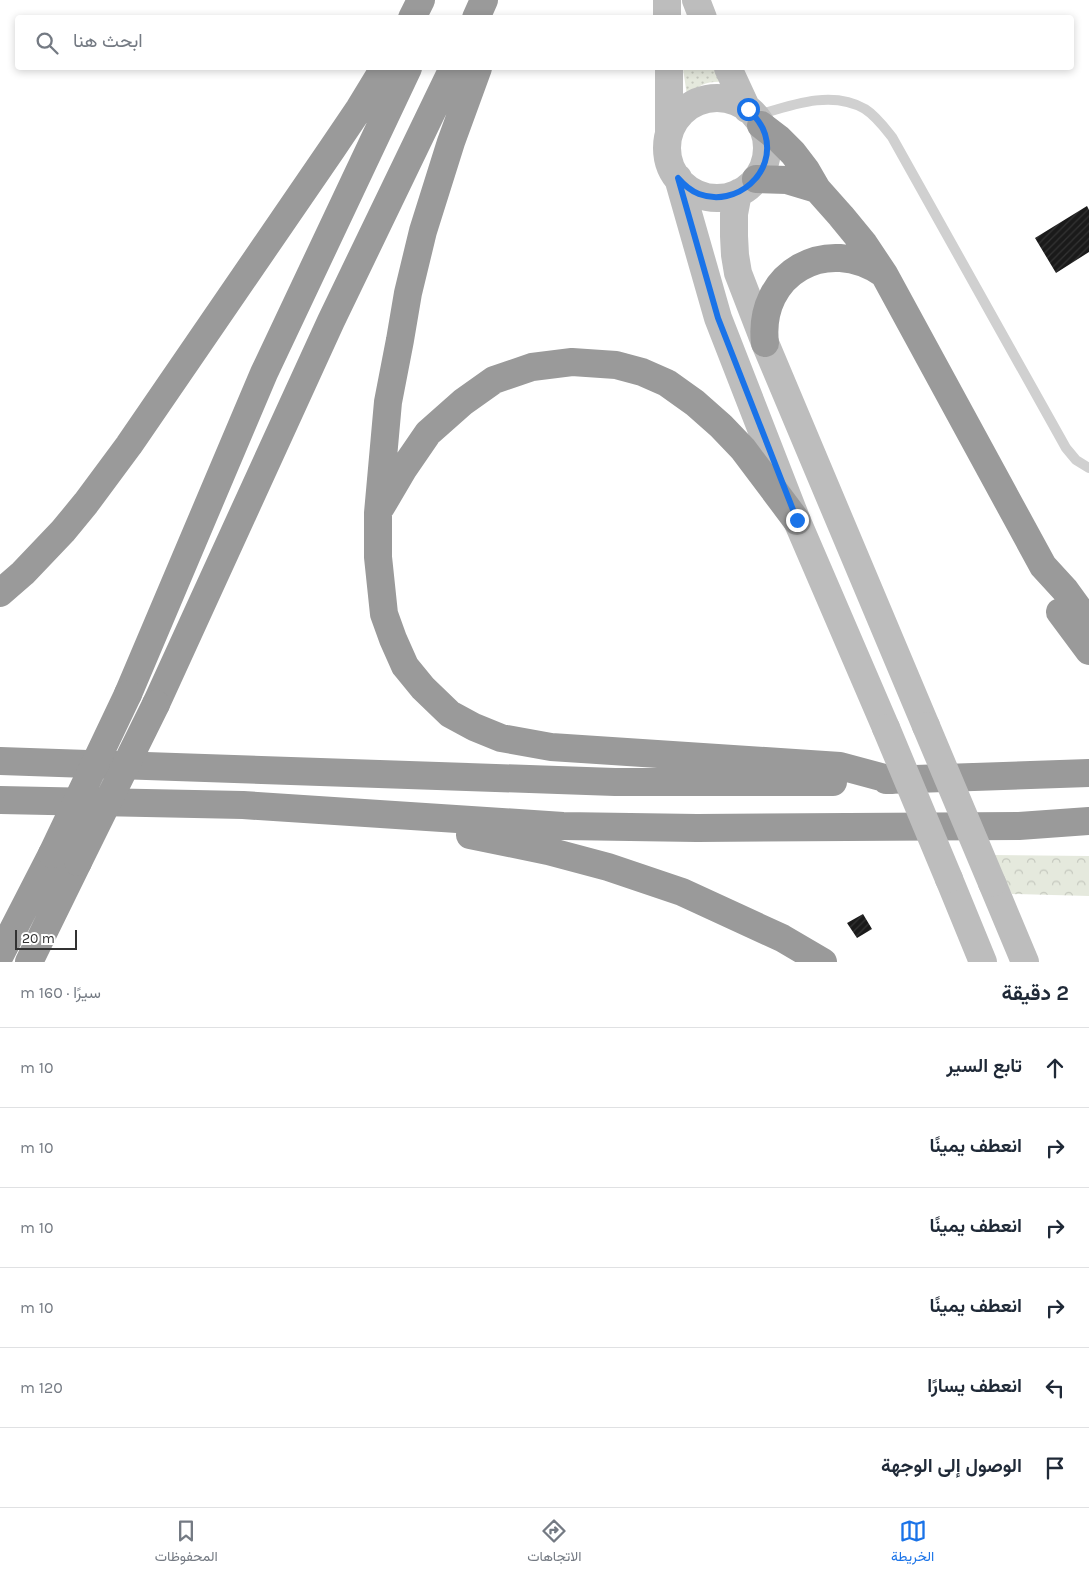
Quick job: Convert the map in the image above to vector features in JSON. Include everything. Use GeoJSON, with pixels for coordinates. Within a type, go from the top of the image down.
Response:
{"type":"FeatureCollection","features":[{"type":"Feature","properties":{"kind":"highway"},"geometry":{"type":"LineString","coordinates":[[414,15],[421,0]]}},
{"type":"Feature","properties":{"kind":"highway"},"geometry":{"type":"LineString","coordinates":[[431,15],[438,0]]}},
{"type":"Feature","properties":{"kind":"highway"},"geometry":{"type":"LineString","coordinates":[[477,15],[484,0]]}},
{"type":"Feature","properties":{"kind":"highway"},"geometry":{"type":"LineString","coordinates":[[497,15],[502,0]]}},
{"type":"Feature","properties":{"kind":"highway"},"geometry":{"type":"LineString","coordinates":[[0,592],[23,573],[64,531],[124,453],[343,133],[383,70]]}},
{"type":"Feature","properties":{"kind":"highway"},"geometry":{"type":"LineString","coordinates":[[0,955],[52,854],[128,694],[264,373],[407,70]]}},
{"type":"Feature","properties":{"kind":"highway"},"geometry":{"type":"LineString","coordinates":[[29,962],[156,704],[331,321],[452,70]]}},
{"type":"Feature","properties":{"kind":"highway"},"geometry":{"type":"LineString","coordinates":[[477,70],[451,142],[431,205],[408,294],[388,402],[378,513],[378,557],[384,614],[405,666],[423,688],[450,714],[474,728],[501,738],[551,746],[840,766],[892,780]]}},
{"type":"Feature","properties":{"kind":"highway"},"geometry":{"type":"LineString","coordinates":[[754,117],[793,153],[817,189],[852,230],[884,274],[1043,566],[1065,590],[1089,623]]}},
{"type":"Feature","properties":{"kind":"highway"},"geometry":{"type":"LineString","coordinates":[[747,186],[787,180],[817,189]]}},
{"type":"Feature","properties":{"kind":"highway"},"geometry":{"type":"LineString","coordinates":[[765,343],[764,330],[768,305],[781,283],[800,267],[824,258],[849,258],[873,267],[884,274]]}},
{"type":"Feature","properties":{"kind":"highway"},"geometry":{"type":"LineString","coordinates":[[378,513],[404,468],[428,433],[463,402],[494,380],[532,367],[572,362],[616,366],[642,372],[667,383],[695,403],[732,437],[797,520]]}},
{"type":"Feature","properties":{"kind":"highway"},"geometry":{"type":"LineString","coordinates":[[1043,566],[1046,582],[1056,606],[1089,651]]}},
{"type":"Feature","properties":{"kind":"highway"},"geometry":{"type":"LineString","coordinates":[[0,761],[615,782],[812,782],[1089,773]]}},
{"type":"Feature","properties":{"kind":"highway"},"geometry":{"type":"LineString","coordinates":[[0,800],[244,805],[563,826],[698,828],[1019,826],[1089,821]]}},
{"type":"Feature","properties":{"kind":"highway"},"geometry":{"type":"LineString","coordinates":[[0,810],[244,805],[482,836],[608,867],[682,892],[782,938],[823,962]]}},
{"type":"Feature","properties":{"kind":"main road"},"geometry":{"type":"LineString","coordinates":[[667,0],[668,15]]}},
{"type":"Feature","properties":{"kind":"main road"},"geometry":{"type":"LineString","coordinates":[[696,0],[702,15]]}},
{"type":"Feature","properties":{"kind":"main road"},"geometry":{"type":"LineString","coordinates":[[669,70],[670,133]]}},
{"type":"Feature","properties":{"kind":"main road"},"geometry":{"type":"LineString","coordinates":[[729,70],[765,136],[766,153],[762,169],[747,186],[734,214],[734,255],[738,273],[765,343],[1024,962]]}},
{"type":"Feature","properties":{"kind":"main road"},"geometry":{"type":"LineString","coordinates":[[747,186],[726,197],[706,196],[687,188],[672,168],[667,145],[674,122],[691,105],[702,100],[726,99],[737,103],[754,117]]}},
{"type":"Feature","properties":{"kind":"main road"},"geometry":{"type":"LineString","coordinates":[[678,178],[718,318],[797,520],[983,962]]}},
{"type":"Feature","properties":{"kind":"lane"},"geometry":{"type":"LineString","coordinates":[[754,117],[801,102],[827,101],[855,105],[874,117],[892,137],[1066,448],[1076,460],[1089,468]]}},
{"type":"Feature","properties":{"kind":"green space"},"geometry":{"type":"Polygon","coordinates":[[[683,70],[715,70],[724,82],[704,84],[687,96],[683,70]]]}},
{"type":"Feature","properties":{"kind":"green space"},"geometry":{"type":"Polygon","coordinates":[[[991,855],[1089,856],[1089,896],[1012,894],[991,855]]]}},
{"type":"Feature","properties":{"kind":"building"},"geometry":{"type":"Polygon","coordinates":[[[1087,206],[1089,210],[1089,252],[1056,273],[1035,238],[1087,206]]]}},
{"type":"Feature","properties":{"kind":"building"},"geometry":{"type":"Polygon","coordinates":[[[863,914],[872,929],[857,938],[847,923],[863,914]]]}},
{"type":"Feature","properties":{"kind":"route"},"geometry":{"type":"LineString","coordinates":[[748,109],[761,125],[767,147],[762,169],[748,187],[726,197],[712,197],[699,194],[687,188],[678,178],[718,318],[797,520]]}}]}
